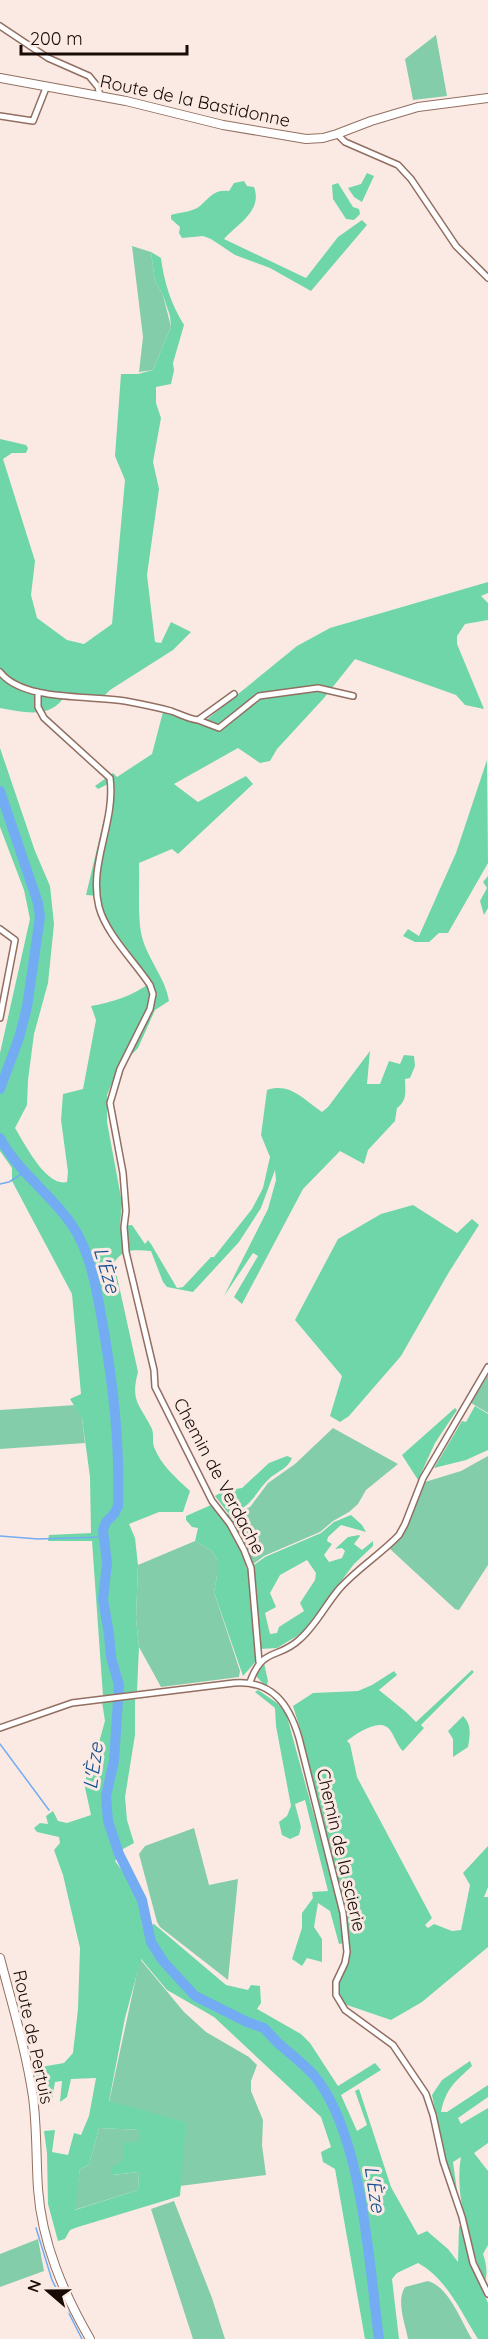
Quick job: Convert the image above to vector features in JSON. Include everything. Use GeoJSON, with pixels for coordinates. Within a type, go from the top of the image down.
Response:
{"type":"FeatureCollection","features":[{"type":"Feature","properties":{"kind":"street"},"geometry":{"type":"LineString","coordinates":[[0,26],[48,58],[89,76],[98,87],[100,96]]}},
{"type":"Feature","properties":{"kind":"street","name":"Route de la Bastidonne"},"geometry":{"type":"LineString","coordinates":[[0,78],[100,96],[183,117],[295,138],[323,138],[418,107],[488,99]]}},
{"type":"Feature","properties":{"kind":"street"},"geometry":{"type":"LineString","coordinates":[[0,116],[33,121],[46,88]]}},
{"type":"Feature","properties":{"kind":"street"},"geometry":{"type":"LineString","coordinates":[[337,134],[345,142],[398,165],[411,179],[456,246],[488,278]]}},
{"type":"Feature","properties":{"kind":"street"},"geometry":{"type":"LineString","coordinates":[[0,672],[17,684],[38,692],[71,698],[112,699],[160,708],[219,728],[259,696],[318,688],[353,696]]}},
{"type":"Feature","properties":{"kind":"street","name":"Chemin de Verdache"},"geometry":{"type":"LineString","coordinates":[[38,692],[38,708],[44,718],[110,778],[112,801],[96,874],[99,908],[112,933],[150,985],[153,994],[150,1009],[120,1069],[110,1103],[123,1173],[126,1252],[154,1370],[155,1387],[212,1501],[236,1535],[250,1568],[259,1662]]}},
{"type":"Feature","properties":{"kind":"street"},"geometry":{"type":"LineString","coordinates":[[198,720],[234,694]]}},
{"type":"Feature","properties":{"kind":"street"},"geometry":{"type":"LineString","coordinates":[[0,929],[15,940],[0,1018]]}},
{"type":"Feature","properties":{"kind":"street"},"geometry":{"type":"LineString","coordinates":[[0,1728],[62,1706],[250,1682],[259,1662],[273,1652],[291,1647],[301,1638],[339,1590],[399,1535],[423,1478],[488,1367]]}},
{"type":"Feature","properties":{"kind":"street","name":"Chemin de la scierie"},"geometry":{"type":"LineString","coordinates":[[250,1682],[261,1686],[285,1705],[293,1719],[299,1738],[343,1913],[347,1952],[345,1963],[336,1982],[336,1995],[345,2010],[393,2045],[426,2094],[434,2115],[443,2162],[462,2217],[473,2263],[488,2294]]}},
{"type":"Feature","properties":{"kind":"street","name":"Route de Pertuis"},"geometry":{"type":"LineString","coordinates":[[0,1959],[33,2097],[38,2191],[44,2229],[70,2305],[90,2339]]}},
{"type":"Feature","properties":{"kind":"green space"},"geometry":{"type":"Polygon","coordinates":[[[436,35],[447,96],[413,100],[405,59],[436,35]]]}},
{"type":"Feature","properties":{"kind":"green space"},"geometry":{"type":"Polygon","coordinates":[[[367,173],[374,176],[362,202],[354,197],[348,188],[361,184],[367,173]]]}},
{"type":"Feature","properties":{"kind":"green space"},"geometry":{"type":"Polygon","coordinates":[[[244,181],[247,186],[254,187],[255,203],[247,216],[224,239],[306,278],[338,237],[362,220],[367,225],[311,291],[270,268],[235,255],[211,239],[203,236],[182,238],[179,233],[180,227],[171,219],[171,215],[197,208],[216,192],[229,191],[234,183],[244,181]]]}},
{"type":"Feature","properties":{"kind":"green space"},"geometry":{"type":"Polygon","coordinates":[[[338,183],[353,207],[359,209],[360,214],[354,220],[346,219],[333,199],[332,185],[338,183]]]}},
{"type":"Feature","properties":{"kind":"green space"},"geometry":{"type":"Polygon","coordinates":[[[132,246],[151,252],[155,281],[163,295],[171,327],[153,370],[139,372],[143,337],[132,246]]]}},
{"type":"Feature","properties":{"kind":"green space"},"geometry":{"type":"Polygon","coordinates":[[[151,252],[161,258],[169,293],[184,325],[173,363],[171,384],[156,387],[156,403],[161,418],[153,462],[159,489],[147,575],[155,642],[161,643],[171,622],[191,632],[173,650],[104,696],[65,695],[53,708],[45,711],[27,712],[0,708],[0,439],[26,445],[28,448],[26,453],[12,453],[3,459],[35,561],[31,595],[37,618],[67,640],[84,644],[112,624],[125,480],[115,456],[121,374],[138,374],[153,370],[171,327],[163,295],[155,281],[151,252]]]}},
{"type":"Feature","properties":{"kind":"green space"},"geometry":{"type":"Polygon","coordinates":[[[488,582],[488,593],[481,596],[488,603],[488,620],[465,624],[457,636],[457,644],[484,709],[465,705],[456,695],[355,659],[324,698],[277,749],[270,761],[260,763],[238,748],[174,784],[198,802],[246,776],[253,784],[178,854],[172,849],[139,863],[140,929],[148,954],[164,985],[169,1001],[155,1010],[138,1048],[117,1070],[107,1095],[107,1122],[122,1203],[120,1226],[132,1225],[145,1244],[148,1240],[177,1288],[183,1287],[211,1257],[214,1257],[252,1209],[263,1188],[270,1157],[261,1135],[267,1090],[283,1088],[290,1090],[322,1112],[370,1051],[367,1084],[380,1084],[389,1061],[400,1064],[404,1055],[414,1056],[415,1066],[410,1078],[405,1079],[404,1098],[397,1108],[395,1121],[368,1150],[364,1164],[340,1151],[303,1189],[242,1304],[234,1297],[258,1256],[253,1253],[224,1296],[268,1209],[276,1180],[275,1170],[261,1208],[239,1242],[193,1292],[167,1287],[151,1251],[125,1252],[114,1263],[138,1372],[136,1397],[152,1429],[153,1445],[157,1454],[169,1471],[190,1491],[183,1512],[159,1512],[129,1524],[135,1538],[138,1565],[137,1691],[103,1696],[92,1541],[48,1541],[49,1535],[91,1533],[90,1477],[82,1418],[70,1399],[81,1394],[72,1294],[12,1181],[12,1168],[0,1151],[0,1053],[30,919],[24,890],[0,827],[0,748],[35,851],[50,886],[54,924],[48,983],[34,1034],[27,1105],[15,1128],[44,1171],[59,1182],[67,1182],[68,1172],[61,1120],[63,1094],[83,1089],[96,1020],[91,1006],[122,998],[151,982],[113,931],[99,896],[86,895],[110,794],[108,784],[98,789],[95,786],[113,773],[117,777],[152,754],[163,712],[190,721],[205,721],[297,646],[330,628],[488,582]]]}},
{"type":"Feature","properties":{"kind":"green space"},"geometry":{"type":"Polygon","coordinates":[[[487,760],[488,863],[448,933],[439,933],[429,942],[415,942],[403,936],[408,929],[419,936],[456,853],[487,760]]]}},
{"type":"Feature","properties":{"kind":"green space"},"geometry":{"type":"Polygon","coordinates":[[[488,876],[488,908],[484,915],[480,901],[487,888],[483,882],[488,876]]]}},
{"type":"Feature","properties":{"kind":"green space"},"geometry":{"type":"Polygon","coordinates":[[[413,1205],[457,1233],[472,1219],[479,1225],[401,1356],[349,1416],[340,1422],[330,1416],[342,1376],[295,1320],[338,1239],[381,1214],[413,1205]]]}},
{"type":"Feature","properties":{"kind":"green space"},"geometry":{"type":"Polygon","coordinates":[[[488,1375],[488,1413],[471,1403],[488,1375]]]}},
{"type":"Feature","properties":{"kind":"green space"},"geometry":{"type":"Polygon","coordinates":[[[76,1405],[82,1418],[85,1443],[0,1449],[0,1410],[76,1405]]]}},
{"type":"Feature","properties":{"kind":"green space"},"geometry":{"type":"Polygon","coordinates":[[[475,1406],[488,1414],[488,1450],[466,1460],[434,1468],[462,1421],[466,1422],[475,1406]]]}},
{"type":"Feature","properties":{"kind":"green space"},"geometry":{"type":"Polygon","coordinates":[[[455,1408],[457,1410],[435,1443],[418,1480],[402,1455],[455,1408]]]}},
{"type":"Feature","properties":{"kind":"green space"},"geometry":{"type":"Polygon","coordinates":[[[333,1428],[398,1464],[366,1490],[358,1504],[349,1512],[320,1532],[264,1556],[252,1565],[227,1514],[237,1513],[250,1507],[268,1483],[295,1464],[333,1428]]]}},
{"type":"Feature","properties":{"kind":"green space"},"geometry":{"type":"Polygon","coordinates":[[[287,1456],[292,1458],[288,1465],[271,1477],[243,1508],[228,1513],[215,1496],[223,1491],[242,1488],[269,1463],[287,1456]]]}},
{"type":"Feature","properties":{"kind":"green space"},"geometry":{"type":"Polygon","coordinates":[[[488,1456],[488,1565],[459,1610],[455,1609],[390,1549],[410,1517],[425,1482],[461,1471],[488,1456]]]}},
{"type":"Feature","properties":{"kind":"green space"},"geometry":{"type":"Polygon","coordinates":[[[211,1505],[234,1535],[247,1570],[265,1557],[321,1533],[334,1522],[351,1515],[366,1532],[341,1525],[328,1537],[327,1541],[332,1544],[324,1555],[329,1562],[342,1558],[345,1551],[342,1548],[335,1549],[348,1537],[359,1535],[354,1544],[362,1550],[373,1541],[373,1546],[354,1564],[302,1633],[277,1648],[260,1649],[258,1659],[243,1676],[214,1592],[217,1560],[212,1551],[195,1541],[198,1528],[192,1527],[186,1520],[186,1516],[211,1505]],[[307,1560],[280,1575],[270,1593],[276,1607],[265,1613],[270,1634],[277,1633],[279,1627],[304,1611],[300,1603],[315,1580],[316,1573],[307,1560]]]}},
{"type":"Feature","properties":{"kind":"green space"},"geometry":{"type":"Polygon","coordinates":[[[195,1541],[212,1551],[217,1560],[214,1592],[240,1671],[239,1677],[161,1687],[139,1647],[136,1619],[138,1565],[195,1541]]]}},
{"type":"Feature","properties":{"kind":"green space"},"geometry":{"type":"Polygon","coordinates":[[[264,1663],[267,1685],[264,1685],[256,1676],[256,1671],[264,1663]]]}},
{"type":"Feature","properties":{"kind":"green space"},"geometry":{"type":"Polygon","coordinates":[[[472,1670],[474,1672],[421,1725],[424,1728],[403,1751],[390,1730],[381,1725],[369,1728],[347,1741],[350,1744],[357,1777],[432,1918],[425,1925],[428,1928],[434,1924],[452,1931],[461,1930],[470,1885],[463,1873],[488,1846],[488,1887],[484,1897],[488,1897],[488,1947],[422,2002],[391,2020],[344,2004],[339,1992],[339,1983],[350,1956],[348,1930],[302,1735],[293,1706],[313,1693],[358,1691],[394,1671],[397,1675],[379,1690],[416,1722],[472,1670]]]}},
{"type":"Feature","properties":{"kind":"green space"},"geometry":{"type":"Polygon","coordinates":[[[258,1690],[277,1703],[286,1713],[341,1914],[344,1943],[339,1944],[330,1911],[318,1903],[314,1927],[322,1939],[322,1962],[307,1958],[302,1966],[292,1959],[302,1928],[302,1913],[313,1898],[312,1892],[328,1891],[305,1800],[295,1804],[301,1827],[299,1835],[290,1839],[282,1835],[279,1822],[287,1816],[291,1806],[276,1726],[275,1708],[255,1692],[258,1690]]]}},
{"type":"Feature","properties":{"kind":"green space"},"geometry":{"type":"Polygon","coordinates":[[[135,1699],[135,1735],[125,1797],[127,1820],[134,1843],[123,1849],[115,1861],[136,1890],[143,1928],[154,1924],[226,1985],[248,1990],[251,1985],[260,1986],[261,2003],[257,2009],[301,2034],[310,2043],[338,2086],[375,2063],[381,2070],[341,2095],[357,2131],[367,2125],[355,2091],[359,2089],[391,2187],[418,2235],[427,2231],[448,2249],[458,2262],[459,2226],[463,2227],[468,2257],[488,2303],[488,2339],[478,2339],[445,2287],[418,2263],[397,2273],[392,2279],[399,2339],[365,2339],[335,2169],[323,2162],[321,2152],[331,2147],[321,2117],[214,2017],[167,1990],[141,1959],[125,2018],[109,2101],[186,2122],[180,2196],[78,2227],[70,2230],[65,2239],[58,2241],[48,2204],[44,2131],[55,2130],[52,2152],[68,2155],[74,2133],[81,2135],[89,2116],[96,2078],[71,2079],[67,2097],[60,2102],[62,2081],[55,2082],[51,2105],[42,2105],[35,2068],[64,2063],[73,2053],[78,2009],[80,1948],[63,1875],[54,1850],[60,1843],[59,1837],[37,1832],[34,1828],[40,1823],[48,1824],[46,1816],[53,1811],[58,1821],[67,1823],[91,1815],[84,1783],[105,1721],[102,1702],[135,1699]],[[99,2128],[89,2165],[80,2169],[75,2210],[138,2190],[139,2172],[112,2175],[112,2167],[123,2160],[124,2143],[140,2141],[140,2130],[99,2128]]]}},
{"type":"Feature","properties":{"kind":"green space"},"geometry":{"type":"Polygon","coordinates":[[[463,1716],[469,1727],[468,1747],[453,1757],[453,1739],[448,1731],[463,1716]]]}},
{"type":"Feature","properties":{"kind":"green space"},"geometry":{"type":"Polygon","coordinates":[[[194,1828],[209,1885],[238,1879],[228,1980],[160,1927],[139,1854],[145,1846],[194,1828]]]}},
{"type":"Feature","properties":{"kind":"green space"},"geometry":{"type":"Polygon","coordinates":[[[140,1959],[184,2012],[206,2032],[249,2057],[257,2065],[251,2081],[251,2091],[263,2120],[262,2145],[266,2175],[180,2186],[185,2122],[109,2102],[140,1959]]]}},
{"type":"Feature","properties":{"kind":"green space"},"geometry":{"type":"Polygon","coordinates":[[[470,2061],[472,2066],[449,2091],[441,2112],[447,2112],[488,2085],[488,2097],[458,2118],[461,2124],[488,2108],[488,2143],[474,2153],[488,2171],[488,2245],[483,2254],[486,2268],[485,2281],[465,2220],[459,2172],[461,2157],[453,2162],[457,2191],[455,2192],[446,2162],[432,2095],[442,2080],[470,2061]]]}},
{"type":"Feature","properties":{"kind":"green space"},"geometry":{"type":"Polygon","coordinates":[[[99,2128],[140,2130],[141,2142],[113,2175],[139,2172],[138,2190],[74,2210],[80,2169],[89,2165],[99,2128]]]}},
{"type":"Feature","properties":{"kind":"green space"},"geometry":{"type":"Polygon","coordinates":[[[174,2201],[212,2298],[225,2339],[193,2339],[151,2209],[174,2201]]]}},
{"type":"Feature","properties":{"kind":"green space"},"geometry":{"type":"Polygon","coordinates":[[[38,2239],[44,2271],[0,2287],[0,2254],[38,2239]]]}},
{"type":"Feature","properties":{"kind":"green space"},"geometry":{"type":"Polygon","coordinates":[[[428,2281],[435,2284],[448,2297],[472,2339],[408,2339],[402,2312],[402,2293],[405,2287],[428,2281]]]}},
{"type":"Feature","properties":{"kind":"waterway","name":"L'Èze"},"geometry":{"type":"LineString","coordinates":[[0,791],[38,903],[40,917],[27,1007],[19,1038],[0,1089]]}},
{"type":"Feature","properties":{"kind":"waterway","name":"L'Èze"},"geometry":{"type":"LineString","coordinates":[[0,1138],[16,1162],[64,1214],[84,1247],[92,1271],[106,1343],[115,1413],[118,1506],[103,1530],[107,1563],[103,1599],[111,1657],[119,1685],[114,1761],[106,1796],[108,1821],[119,1854],[142,1900],[151,1942],[163,1961],[195,1996],[264,2028],[313,2074],[332,2105],[345,2135],[362,2204],[379,2339]]}},
{"type":"Feature","properties":{"kind":"waterway"},"geometry":{"type":"LineString","coordinates":[[0,1184],[9,1182],[25,1172]]}},
{"type":"Feature","properties":{"kind":"waterway"},"geometry":{"type":"LineString","coordinates":[[0,1536],[38,1539],[104,1537]]}},
{"type":"Feature","properties":{"kind":"waterway"},"geometry":{"type":"LineString","coordinates":[[0,1744],[49,1810]]}},
{"type":"Feature","properties":{"kind":"waterway"},"geometry":{"type":"LineString","coordinates":[[36,2228],[52,2280],[82,2339]]}}]}
